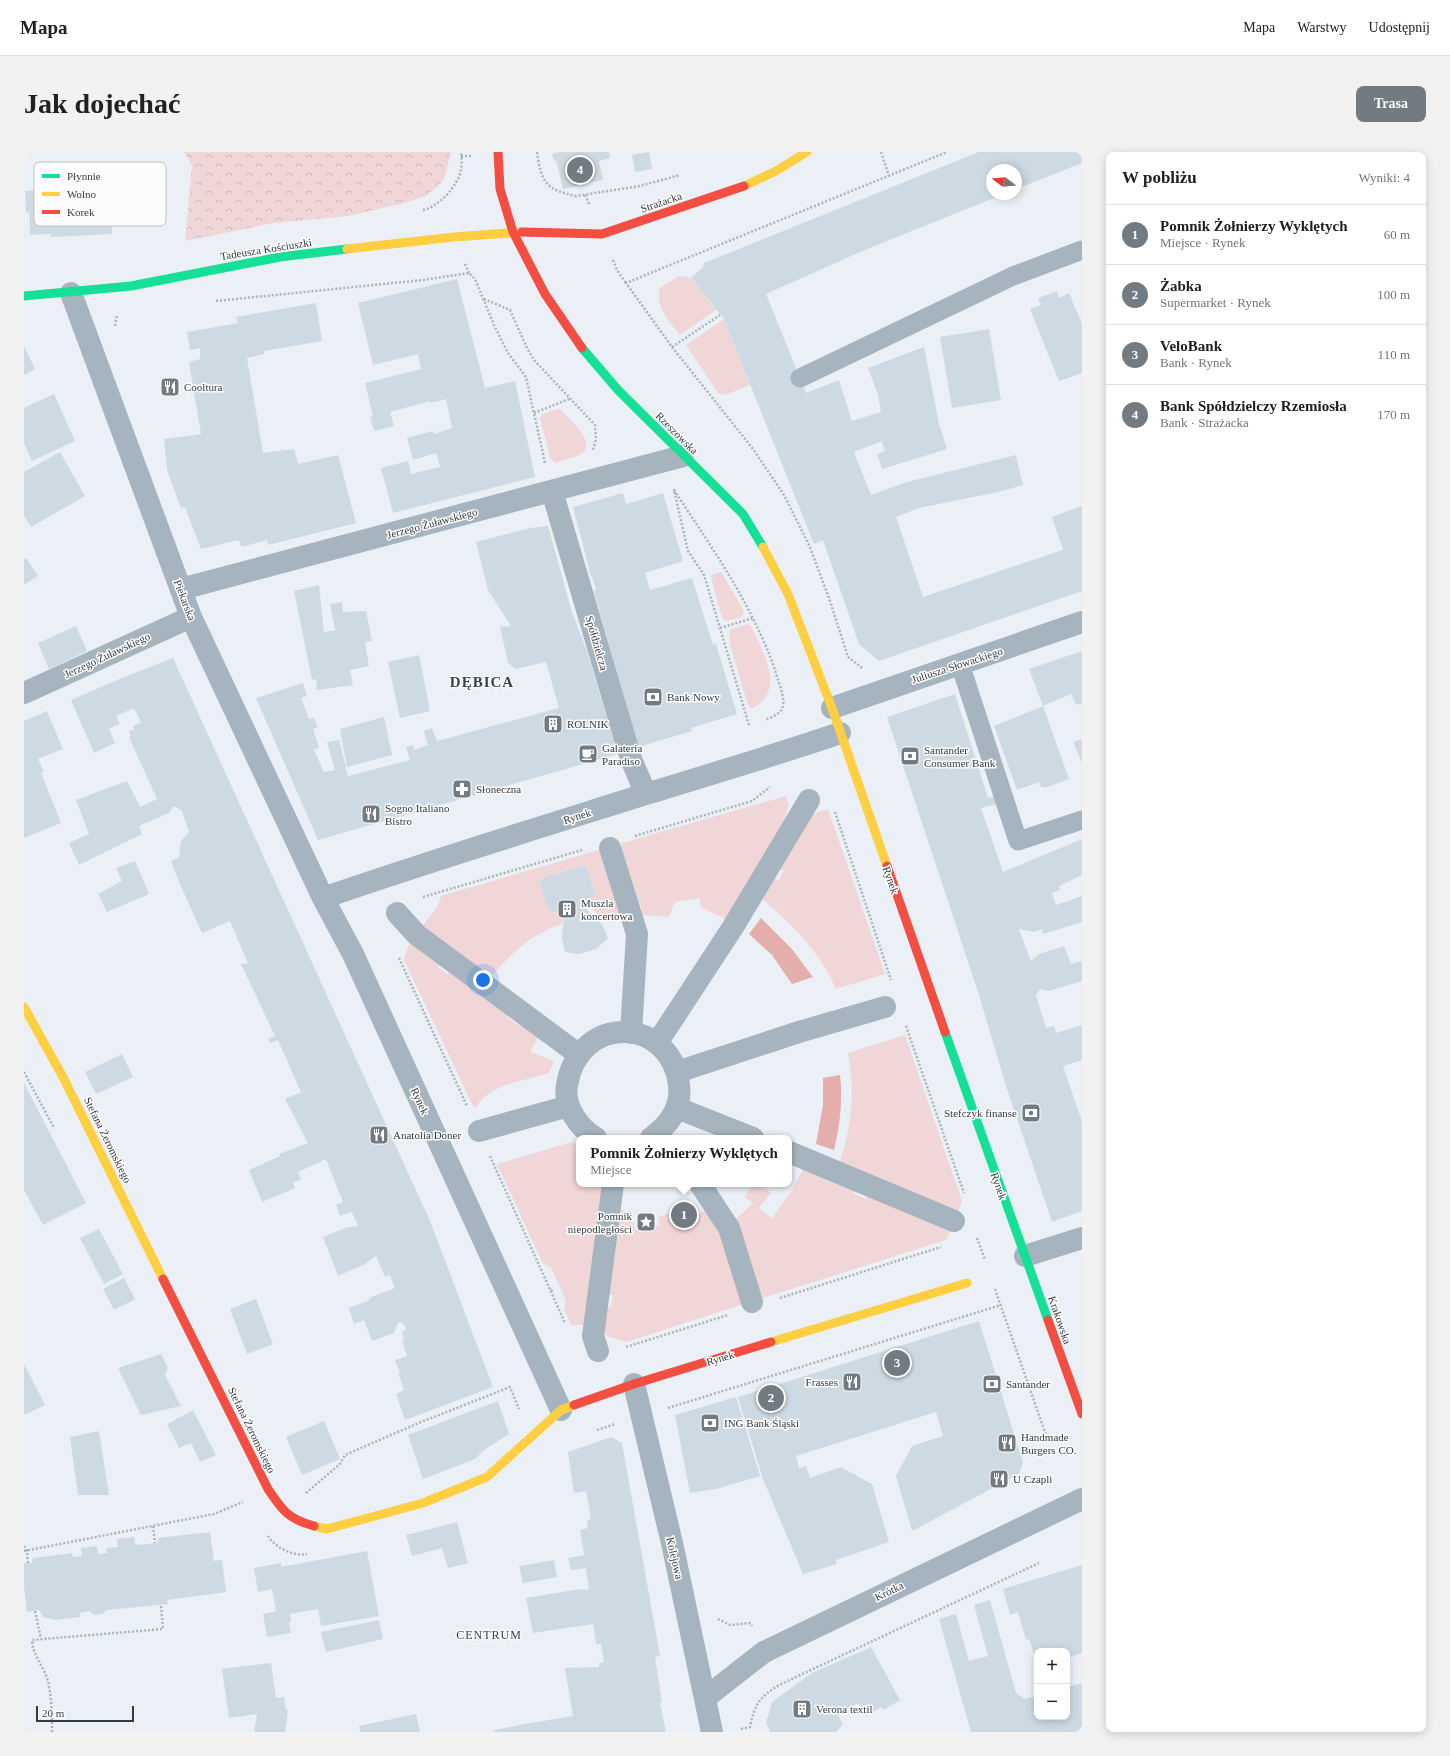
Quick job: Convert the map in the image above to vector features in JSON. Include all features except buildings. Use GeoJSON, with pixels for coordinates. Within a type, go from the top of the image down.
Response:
{"type":"FeatureCollection","features":[{"type":"Feature","properties":{"kind":"street","name":"Rzeszowska"},"geometry":{"type":"LineString","coordinates":[[498,152],[500,189],[513,232],[544,294],[585,352],[618,390],[743,514],[770,558],[791,601],[840,732]]}},
{"type":"Feature","properties":{"kind":"street","name":"Strażacka"},"geometry":{"type":"LineString","coordinates":[[513,232],[602,234],[739,188],[776,171],[807,152]]}},
{"type":"Feature","properties":{"kind":"street","name":"Tadeusza Kościuszki"},"geometry":{"type":"LineString","coordinates":[[24,296],[131,286],[280,257],[513,232]]}},
{"type":"Feature","properties":{"kind":"street","name":"Piekarska"},"geometry":{"type":"LineString","coordinates":[[71,292],[191,617],[323,898]]}},
{"type":"Feature","properties":{"kind":"street","name":"Jerzego Żuławskiego"},"geometry":{"type":"LineString","coordinates":[[180,589],[683,456]]}},
{"type":"Feature","properties":{"kind":"street","name":"Spółdzielcza"},"geometry":{"type":"LineString","coordinates":[[552,491],[631,759],[646,794]]}},
{"type":"Feature","properties":{"kind":"street","name":"Jerzego Żuławskiego"},"geometry":{"type":"LineString","coordinates":[[26,685],[191,617]]}},
{"type":"Feature","properties":{"kind":"street","name":"Juliusza Słowackiego"},"geometry":{"type":"LineString","coordinates":[[832,708],[1082,622]]}},
{"type":"Feature","properties":{"kind":"street","name":"Rynek"},"geometry":{"type":"LineString","coordinates":[[561,1410],[356,961],[323,898],[387,876],[777,754],[840,732],[939,1017],[1025,1256]]}},
{"type":"Feature","properties":{"kind":"street"},"geometry":{"type":"LineString","coordinates":[[657,1043],[733,927],[809,800]]}},
{"type":"Feature","properties":{"kind":"street"},"geometry":{"type":"LineString","coordinates":[[610,848],[637,934],[631,1032]]}},
{"type":"Feature","properties":{"kind":"street"},"geometry":{"type":"LineString","coordinates":[[395,919],[578,1054]]}},
{"type":"Feature","properties":{"kind":"street","name":"Stefana Żeromskiego"},"geometry":{"type":"LineString","coordinates":[[24,1007],[64,1079],[268,1489],[283,1511],[300,1522],[327,1529],[423,1503],[487,1477],[561,1410],[634,1384]]}},
{"type":"Feature","properties":{"kind":"street"},"geometry":{"type":"LineString","coordinates":[[677,1072],[799,1032],[885,1007]]}},
{"type":"Feature","properties":{"kind":"street"},"geometry":{"type":"LineString","coordinates":[[591,1135],[576,1121],[569,1106],[566,1088],[570,1070],[578,1054],[589,1044],[602,1036],[616,1032],[631,1032],[644,1036],[657,1043],[670,1056],[677,1072],[680,1091],[677,1108],[662,1135]]}},
{"type":"Feature","properties":{"kind":"street"},"geometry":{"type":"LineString","coordinates":[[479,1131],[569,1106]]}},
{"type":"Feature","properties":{"kind":"street"},"geometry":{"type":"LineString","coordinates":[[677,1108],[745,1135]]}},
{"type":"Feature","properties":{"kind":"street"},"geometry":{"type":"LineString","coordinates":[[792,1153],[954,1221]]}},
{"type":"Feature","properties":{"kind":"street"},"geometry":{"type":"LineString","coordinates":[[593,1346],[613,1187]]}},
{"type":"Feature","properties":{"kind":"street"},"geometry":{"type":"LineString","coordinates":[[702,1187],[729,1228],[752,1302]]}},
{"type":"Feature","properties":{"kind":"street"},"geometry":{"type":"LineString","coordinates":[[1025,1256],[1082,1238]]}},
{"type":"Feature","properties":{"kind":"street","name":"Krakowska"},"geometry":{"type":"LineString","coordinates":[[1025,1256],[1082,1414]]}},
{"type":"Feature","properties":{"kind":"street","name":"Rynek"},"geometry":{"type":"LineString","coordinates":[[634,1384],[967,1283]]}},
{"type":"Feature","properties":{"kind":"street","name":"Kolejowa"},"geometry":{"type":"LineString","coordinates":[[634,1384],[672,1543],[712,1732]]}},
{"type":"Feature","properties":{"kind":"street","name":"Krótka"},"geometry":{"type":"LineString","coordinates":[[705,1698],[764,1652],[1082,1499]]}},
{"type":"Feature","properties":{"kind":"lane"},"geometry":{"type":"LineString","coordinates":[[800,378],[1013,276],[1082,250]]}},
{"type":"Feature","properties":{"kind":"lane"},"geometry":{"type":"LineString","coordinates":[[960,664],[1018,842],[1082,820]]}},
{"type":"Feature","properties":{"kind":"path"},"geometry":{"type":"LineString","coordinates":[[537,152],[542,177],[547,184],[567,194],[576,196],[640,186],[682,175]]}},
{"type":"Feature","properties":{"kind":"path"},"geometry":{"type":"LineString","coordinates":[[881,152],[889,176]]}},
{"type":"Feature","properties":{"kind":"path"},"geometry":{"type":"LineString","coordinates":[[868,672],[848,658],[829,598],[809,545],[784,495],[752,449],[672,347],[626,283],[947,152]]}},
{"type":"Feature","properties":{"kind":"path"},"geometry":{"type":"LineString","coordinates":[[211,301],[423,280],[469,273],[475,279],[508,353],[526,377],[546,470]]}},
{"type":"Feature","properties":{"kind":"path"},"geometry":{"type":"LineString","coordinates":[[483,299],[510,310],[534,360],[595,425],[596,439],[592,453]]}},
{"type":"Feature","properties":{"kind":"path"},"geometry":{"type":"LineString","coordinates":[[116,332],[116,321],[119,312]]}},
{"type":"Feature","properties":{"kind":"path"},"geometry":{"type":"LineString","coordinates":[[672,347],[720,315]]}},
{"type":"Feature","properties":{"kind":"path"},"geometry":{"type":"LineString","coordinates":[[534,413],[570,399]]}},
{"type":"Feature","properties":{"kind":"path"},"geometry":{"type":"LineString","coordinates":[[749,725],[704,575],[688,551],[674,490],[736,585],[766,646],[779,682],[783,705],[778,714],[765,720]]}},
{"type":"Feature","properties":{"kind":"path"},"geometry":{"type":"LineString","coordinates":[[720,628],[753,618]]}},
{"type":"Feature","properties":{"kind":"path"},"geometry":{"type":"LineString","coordinates":[[776,1300],[942,1246]]}},
{"type":"Feature","properties":{"kind":"path"},"geometry":{"type":"LineString","coordinates":[[667,1408],[1001,1305],[1048,1441]]}},
{"type":"Feature","properties":{"kind":"path"},"geometry":{"type":"LineString","coordinates":[[621,1348],[731,1314]]}},
{"type":"Feature","properties":{"kind":"path"},"geometry":{"type":"LineString","coordinates":[[268,1489],[287,1484],[304,1495],[340,1464],[345,1455],[421,1422],[510,1387],[520,1410]]}},
{"type":"Feature","properties":{"kind":"path"},"geometry":{"type":"LineString","coordinates":[[25,1551],[214,1514],[244,1501]]}},
{"type":"Feature","properties":{"kind":"path"},"geometry":{"type":"LineString","coordinates":[[153,1526],[155,1543]]}},
{"type":"Feature","properties":{"kind":"path"},"geometry":{"type":"LineString","coordinates":[[24,1546],[28,1563]]}},
{"type":"Feature","properties":{"kind":"path"},"geometry":{"type":"LineString","coordinates":[[750,1727],[755,1707],[760,1698],[779,1685],[1039,1563]]}},
{"type":"Feature","properties":{"kind":"path"},"geometry":{"type":"LineString","coordinates":[[52,1732],[51,1702],[46,1677],[32,1651],[32,1640],[163,1629],[161,1605]]}},
{"type":"Feature","properties":{"kind":"path"},"geometry":{"type":"LineString","coordinates":[[35,1611],[41,1639]]}},
{"type":"Feature","properties":{"kind":"green space"},"geometry":{"type":"Polygon","coordinates":[[[184,152],[451,152],[444,179],[438,186],[427,195],[405,203],[348,216],[274,223],[185,241],[192,165],[184,152]]]}},
{"type":"Feature","properties":{"kind":"green space"},"geometry":{"type":"Polygon","coordinates":[[[679,276],[691,278],[716,310],[680,335],[664,313],[659,301],[660,288],[679,276]]]}},
{"type":"Feature","properties":{"kind":"green space"},"geometry":{"type":"Polygon","coordinates":[[[724,319],[750,385],[725,395],[718,393],[686,345],[724,319]]]}},
{"type":"Feature","properties":{"kind":"green space"},"geometry":{"type":"Polygon","coordinates":[[[560,409],[580,430],[586,443],[586,449],[582,454],[556,463],[550,458],[540,418],[542,414],[560,409]]]}},
{"type":"Feature","properties":{"kind":"green space"},"geometry":{"type":"Polygon","coordinates":[[[721,572],[744,611],[742,617],[726,621],[722,618],[711,577],[713,574],[721,572]]]}},
{"type":"Feature","properties":{"kind":"green space"},"geometry":{"type":"Polygon","coordinates":[[[747,624],[751,626],[766,659],[770,681],[768,692],[762,701],[752,709],[748,705],[730,645],[729,636],[730,630],[747,624]]]}},
{"type":"Feature","properties":{"kind":"green space"},"geometry":{"type":"Polygon","coordinates":[[[786,796],[789,805],[782,826],[727,920],[701,907],[699,898],[675,902],[669,917],[641,915],[640,911],[642,911],[621,853],[622,843],[786,796]]]}},
{"type":"Feature","properties":{"kind":"green space"},"geometry":{"type":"Polygon","coordinates":[[[828,809],[885,974],[836,989],[822,963],[804,940],[784,918],[762,899],[774,878],[778,881],[784,871],[779,868],[813,814],[828,809]]]}},
{"type":"Feature","properties":{"kind":"green space"},"geometry":{"type":"Polygon","coordinates":[[[599,850],[621,914],[601,917],[588,905],[595,895],[586,865],[539,879],[548,910],[564,915],[562,924],[550,928],[531,939],[514,953],[490,978],[422,927],[438,906],[441,896],[599,850]]]}},
{"type":"Feature","properties":{"kind":"green space"},"geometry":{"type":"Polygon","coordinates":[[[412,941],[441,963],[438,968],[448,974],[451,970],[509,1012],[507,1017],[517,1024],[520,1021],[539,1035],[530,1052],[554,1061],[549,1073],[499,1088],[482,1099],[474,1108],[404,960],[408,947],[412,941]]]}},
{"type":"Feature","properties":{"kind":"green space"},"geometry":{"type":"Polygon","coordinates":[[[905,1035],[962,1201],[957,1214],[839,1163],[847,1136],[851,1109],[852,1095],[848,1053],[905,1035]]]}},
{"type":"Feature","properties":{"kind":"green space"},"geometry":{"type":"Polygon","coordinates":[[[572,1142],[576,1145],[576,1187],[603,1187],[585,1325],[571,1325],[564,1309],[566,1301],[551,1267],[543,1264],[497,1164],[572,1142]]]}},
{"type":"Feature","properties":{"kind":"green space"},"geometry":{"type":"Polygon","coordinates":[[[804,1167],[855,1189],[853,1193],[866,1199],[868,1194],[951,1228],[946,1240],[760,1299],[734,1221],[753,1203],[744,1197],[752,1187],[763,1187],[771,1193],[759,1208],[772,1218],[793,1189],[804,1167]]]}},
{"type":"Feature","properties":{"kind":"green space"},"geometry":{"type":"Polygon","coordinates":[[[708,1209],[719,1230],[744,1304],[626,1342],[602,1334],[606,1306],[611,1307],[613,1295],[608,1294],[619,1210],[632,1212],[635,1230],[660,1225],[658,1217],[672,1212],[677,1226],[708,1209]]]}},
{"type":"Feature","properties":{"kind":"shaded area"},"geometry":{"type":"Polygon","coordinates":[[[761,918],[791,948],[813,977],[792,984],[772,955],[749,934],[761,918]]]}},
{"type":"Feature","properties":{"kind":"shaded area"},"geometry":{"type":"Polygon","coordinates":[[[840,1075],[840,1112],[834,1150],[816,1144],[823,1105],[823,1078],[840,1075]]]}},
{"type":"Feature","properties":{"kind":"traffic: fast"},"geometry":{"type":"LineString","coordinates":[[24,296],[131,286],[280,257],[347,249]]}},
{"type":"Feature","properties":{"kind":"traffic: fast"},"geometry":{"type":"LineString","coordinates":[[582,348],[618,390],[743,514],[763,547]]}},
{"type":"Feature","properties":{"kind":"traffic: fast"},"geometry":{"type":"LineString","coordinates":[[945,1032],[1048,1320]]}},
{"type":"Feature","properties":{"kind":"traffic: slow"},"geometry":{"type":"LineString","coordinates":[[744,186],[776,171],[807,152]]}},
{"type":"Feature","properties":{"kind":"traffic: slow"},"geometry":{"type":"LineString","coordinates":[[347,249],[454,237],[522,232]]}},
{"type":"Feature","properties":{"kind":"traffic: slow"},"geometry":{"type":"LineString","coordinates":[[763,547],[788,594],[832,708],[887,866]]}},
{"type":"Feature","properties":{"kind":"traffic: slow"},"geometry":{"type":"LineString","coordinates":[[24,1007],[64,1079],[163,1279]]}},
{"type":"Feature","properties":{"kind":"traffic: slow"},"geometry":{"type":"LineString","coordinates":[[771,1342],[967,1283]]}},
{"type":"Feature","properties":{"kind":"traffic: slow"},"geometry":{"type":"LineString","coordinates":[[314,1526],[327,1529],[423,1503],[487,1477],[561,1410],[574,1405]]}},
{"type":"Feature","properties":{"kind":"traffic: jam"},"geometry":{"type":"LineString","coordinates":[[498,152],[500,189],[513,232],[545,294],[582,348]]}},
{"type":"Feature","properties":{"kind":"traffic: jam"},"geometry":{"type":"LineString","coordinates":[[522,232],[602,234],[744,186]]}},
{"type":"Feature","properties":{"kind":"traffic: jam"},"geometry":{"type":"LineString","coordinates":[[887,866],[945,1032]]}},
{"type":"Feature","properties":{"kind":"traffic: jam"},"geometry":{"type":"LineString","coordinates":[[163,1279],[268,1489],[286,1513],[298,1520],[314,1526]]}},
{"type":"Feature","properties":{"kind":"traffic: jam"},"geometry":{"type":"LineString","coordinates":[[1048,1320],[1082,1414]]}},
{"type":"Feature","properties":{"kind":"traffic: jam"},"geometry":{"type":"LineString","coordinates":[[574,1405],[634,1384],[771,1342]]}},
{"type":"Feature","properties":{"kind":"place","name":"Bank Spółdzielczy Rzemiosła"},"geometry":{"type":"Point","coordinates":[580,170]}},
{"type":"Feature","properties":{"kind":"place","name":"Cooltura"},"geometry":{"type":"Point","coordinates":[170,387]}},
{"type":"Feature","properties":{"kind":"place","name":"Bank Nowy"},"geometry":{"type":"Point","coordinates":[653,697]}},
{"type":"Feature","properties":{"kind":"place","name":"ROLNIK"},"geometry":{"type":"Point","coordinates":[553,724]}},
{"type":"Feature","properties":{"kind":"place","name":"Galateria Paradiso"},"geometry":{"type":"Point","coordinates":[588,754]}},
{"type":"Feature","properties":{"kind":"place","name":"Santander Consumer Bank"},"geometry":{"type":"Point","coordinates":[910,756]}},
{"type":"Feature","properties":{"kind":"place","name":"Słoneczna"},"geometry":{"type":"Point","coordinates":[462,789]}},
{"type":"Feature","properties":{"kind":"place","name":"Sogno Italiano Bistro"},"geometry":{"type":"Point","coordinates":[371,814]}},
{"type":"Feature","properties":{"kind":"place","name":"Muszla koncertowa"},"geometry":{"type":"Point","coordinates":[567,909]}},
{"type":"Feature","properties":{"kind":"place","name":"Stefczyk finanse"},"geometry":{"type":"Point","coordinates":[1031,1113]}},
{"type":"Feature","properties":{"kind":"place","name":"Anatolia Doner"},"geometry":{"type":"Point","coordinates":[379,1135]}},
{"type":"Feature","properties":{"kind":"place","name":"Pomnik Żołnierzy Wyklętych"},"geometry":{"type":"Point","coordinates":[684,1215]}},
{"type":"Feature","properties":{"kind":"place","name":"Pomnik niepodległości"},"geometry":{"type":"Point","coordinates":[646,1222]}},
{"type":"Feature","properties":{"kind":"place","name":"VeloBank"},"geometry":{"type":"Point","coordinates":[897,1363]}},
{"type":"Feature","properties":{"kind":"place","name":"Frasses"},"geometry":{"type":"Point","coordinates":[852,1382]}},
{"type":"Feature","properties":{"kind":"place","name":"Santander"},"geometry":{"type":"Point","coordinates":[992,1384]}},
{"type":"Feature","properties":{"kind":"place","name":"Żabka"},"geometry":{"type":"Point","coordinates":[771,1398]}},
{"type":"Feature","properties":{"kind":"place","name":"ING Bank Śląski"},"geometry":{"type":"Point","coordinates":[710,1423]}},
{"type":"Feature","properties":{"kind":"place","name":"Handmade Burgers CO."},"geometry":{"type":"Point","coordinates":[1007,1443]}},
{"type":"Feature","properties":{"kind":"place","name":"U Czapli"},"geometry":{"type":"Point","coordinates":[999,1479]}},
{"type":"Feature","properties":{"kind":"place","name":"Verona textil"},"geometry":{"type":"Point","coordinates":[802,1709]}},
{"type":"Feature","properties":{"kind":"district","name":"DĘBICA"},"geometry":{"type":"Point","coordinates":[482,682]}},
{"type":"Feature","properties":{"kind":"district","name":"CENTRUM"},"geometry":{"type":"Point","coordinates":[489,1635]}}]}
